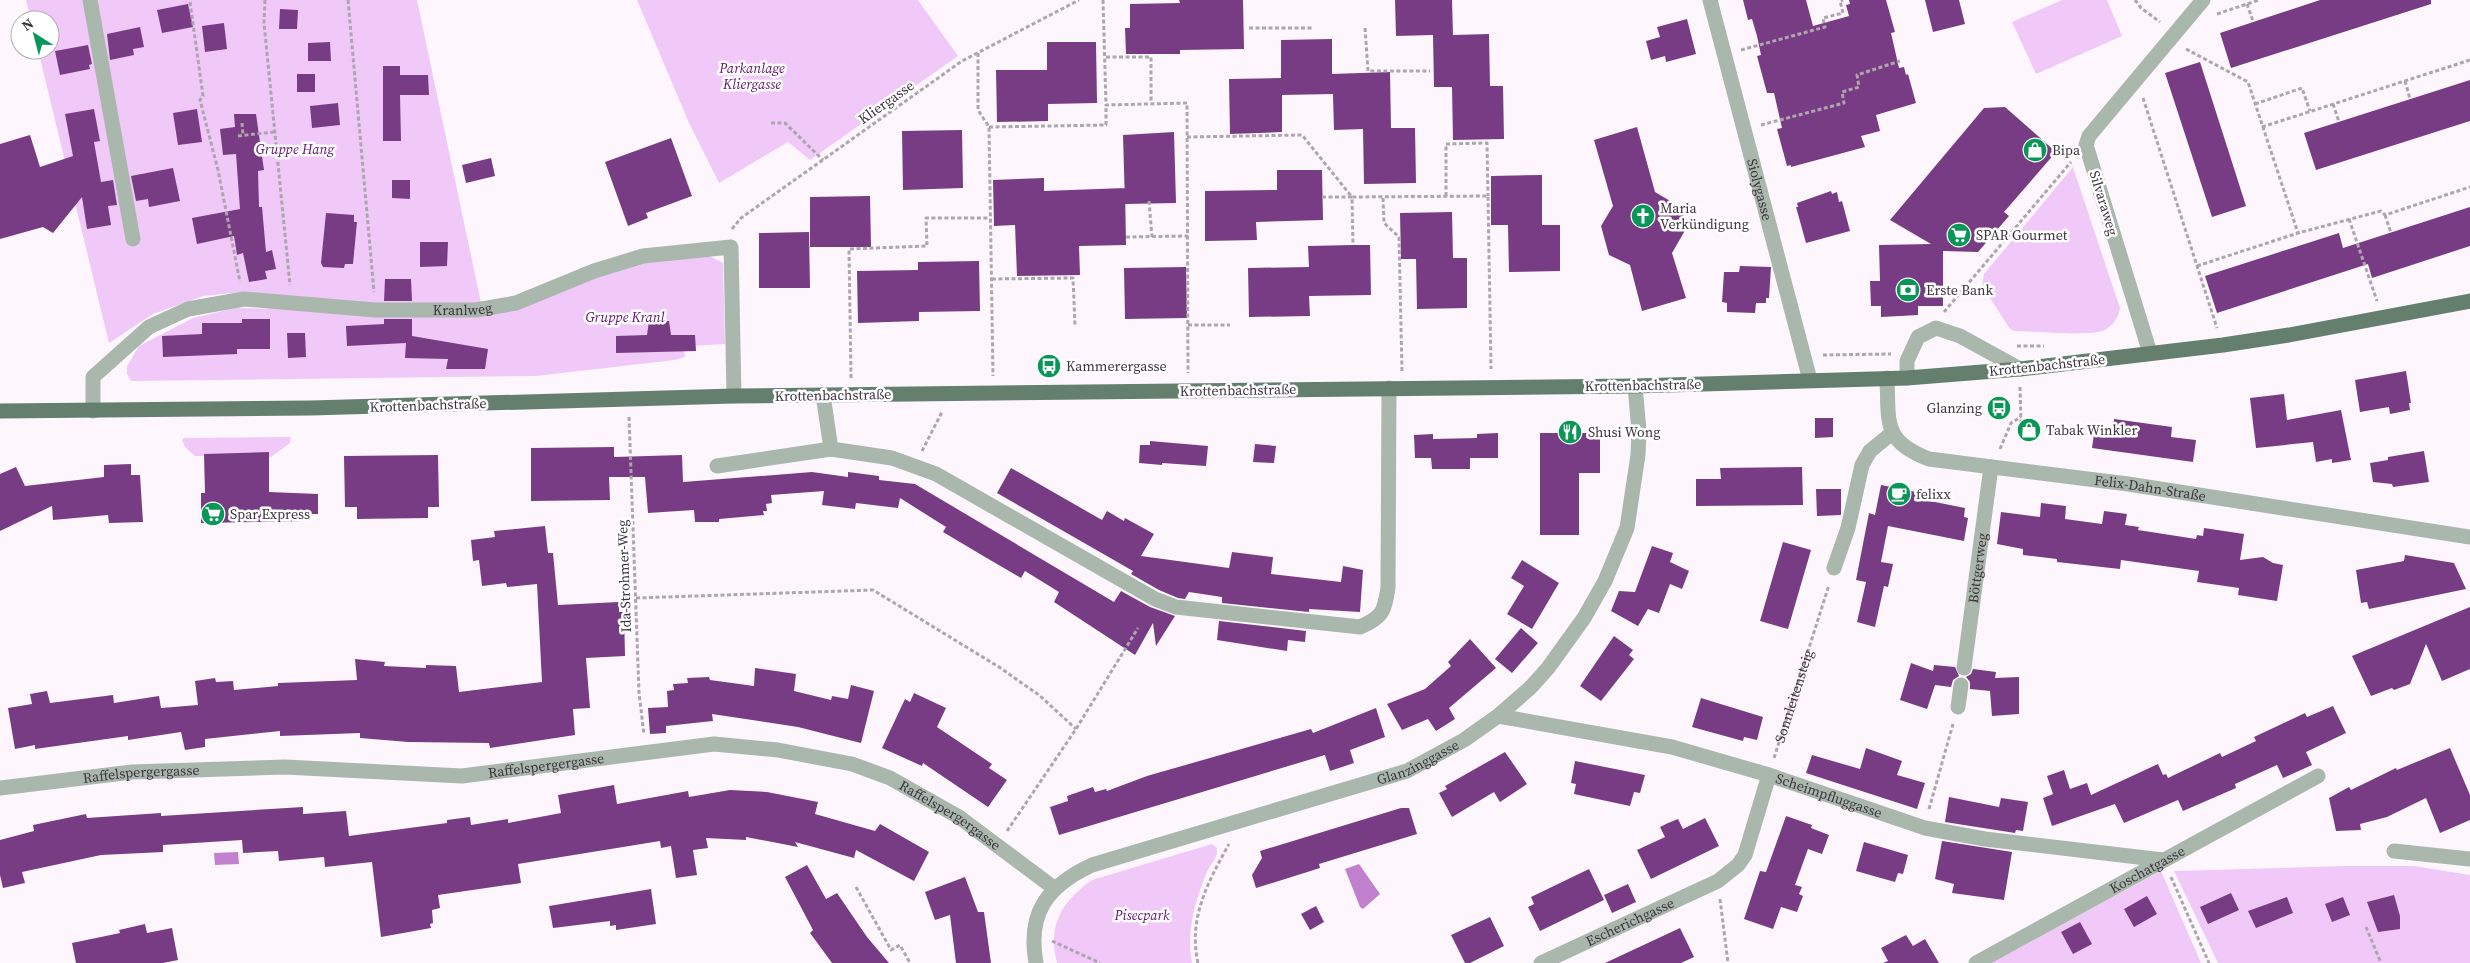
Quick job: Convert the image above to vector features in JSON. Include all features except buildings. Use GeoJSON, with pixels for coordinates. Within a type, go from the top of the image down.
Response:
{"type":"FeatureCollection","features":[{"type":"Feature","properties":{"kind":"main road","name":"Krottenbachstraße"},"geometry":{"type":"LineString","coordinates":[[0,411],[311,408],[734,396],[1635,386],[1907,378],[2020,369],[2223,345],[2470,301]]}},
{"type":"Feature","properties":{"kind":"street"},"geometry":{"type":"LineString","coordinates":[[90,0],[133,238]]}},
{"type":"Feature","properties":{"kind":"street","name":"Siolygasse"},"geometry":{"type":"LineString","coordinates":[[1710,0],[1810,380]]}},
{"type":"Feature","properties":{"kind":"street"},"geometry":{"type":"LineString","coordinates":[[2086,145],[2089,136],[2203,0]]}},
{"type":"Feature","properties":{"kind":"street","name":"Silvaraweg"},"geometry":{"type":"LineString","coordinates":[[2086,145],[2150,353]]}},
{"type":"Feature","properties":{"kind":"street"},"geometry":{"type":"LineString","coordinates":[[731,247],[734,396]]}},
{"type":"Feature","properties":{"kind":"street","name":"Kranlweg"},"geometry":{"type":"LineString","coordinates":[[93,410],[93,377],[149,327],[188,309],[244,299],[376,310],[476,310],[500,306],[539,295],[594,271],[643,256],[731,247]]}},
{"type":"Feature","properties":{"kind":"street"},"geometry":{"type":"LineString","coordinates":[[1907,378],[1908,361],[1918,337],[1936,328],[1960,336],[2020,369]]}},
{"type":"Feature","properties":{"kind":"street"},"geometry":{"type":"LineString","coordinates":[[1834,568],[1846,535],[1862,465],[1870,451],[1892,433],[1887,378]]}},
{"type":"Feature","properties":{"kind":"street","name":"Glanzinggasse"},"geometry":{"type":"LineString","coordinates":[[1036,963],[1033,933],[1044,900],[1054,888],[1070,875],[1092,865],[1407,771],[1464,740],[1498,716],[1537,681],[1568,642],[1605,581],[1628,528],[1636,471],[1639,431],[1635,386]]}},
{"type":"Feature","properties":{"kind":"street"},"geometry":{"type":"LineString","coordinates":[[717,466],[831,449],[892,458],[915,464],[936,474],[1155,599],[1176,607],[1360,627],[1376,620],[1384,609],[1388,588],[1395,388]]}},
{"type":"Feature","properties":{"kind":"street"},"geometry":{"type":"LineString","coordinates":[[823,395],[831,449]]}},
{"type":"Feature","properties":{"kind":"street","name":"Felix-Dahn-Straße"},"geometry":{"type":"LineString","coordinates":[[1892,433],[1901,445],[1929,459],[2128,484],[2470,537]]}},
{"type":"Feature","properties":{"kind":"street","name":"Böttgerweg"},"geometry":{"type":"LineString","coordinates":[[1964,668],[1991,467]]}},
{"type":"Feature","properties":{"kind":"street"},"geometry":{"type":"LineString","coordinates":[[1958,707],[1961,685]]}},
{"type":"Feature","properties":{"kind":"street","name":"Scheimpfluggasse"},"geometry":{"type":"LineString","coordinates":[[1498,716],[1672,747],[1768,775],[1925,828],[2013,843],[2163,860]]}},
{"type":"Feature","properties":{"kind":"street","name":"Raffelspergergasse"},"geometry":{"type":"LineString","coordinates":[[0,788],[132,772],[284,767],[462,776],[714,744],[778,750],[852,764],[890,778],[959,817],[1054,888]]}},
{"type":"Feature","properties":{"kind":"street"},"geometry":{"type":"LineString","coordinates":[[1718,881],[1738,865],[1745,855],[1768,775]]}},
{"type":"Feature","properties":{"kind":"street","name":"Koschatgasse"},"geometry":{"type":"LineString","coordinates":[[1976,963],[2318,776]]}},
{"type":"Feature","properties":{"kind":"street"},"geometry":{"type":"LineString","coordinates":[[2394,850],[2470,859]]}},
{"type":"Feature","properties":{"kind":"street","name":"Escherichgasse"},"geometry":{"type":"LineString","coordinates":[[1541,963],[1718,881]]}},
{"type":"Feature","properties":{"kind":"path"},"geometry":{"type":"LineString","coordinates":[[265,0],[264,23],[291,304]]}},
{"type":"Feature","properties":{"kind":"path"},"geometry":{"type":"LineString","coordinates":[[348,0],[376,310]]}},
{"type":"Feature","properties":{"kind":"path","name":"Kliergasse"},"geometry":{"type":"LineString","coordinates":[[731,247],[732,230],[741,218],[962,61],[1079,0]]}},
{"type":"Feature","properties":{"kind":"path"},"geometry":{"type":"LineString","coordinates":[[989,127],[1106,125],[1106,57],[1103,0]]}},
{"type":"Feature","properties":{"kind":"path"},"geometry":{"type":"LineString","coordinates":[[1725,54],[1825,27],[1822,18],[1843,13],[1840,1],[1842,0]]}},
{"type":"Feature","properties":{"kind":"path"},"geometry":{"type":"LineString","coordinates":[[2135,0],[2172,35],[2248,82],[2298,234]]}},
{"type":"Feature","properties":{"kind":"path"},"geometry":{"type":"LineString","coordinates":[[2214,15],[2259,0]]}},
{"type":"Feature","properties":{"kind":"path"},"geometry":{"type":"LineString","coordinates":[[190,2],[203,96],[200,100],[218,170],[244,299]]}},
{"type":"Feature","properties":{"kind":"path"},"geometry":{"type":"LineString","coordinates":[[2247,4],[2253,22]]}},
{"type":"Feature","properties":{"kind":"path"},"geometry":{"type":"LineString","coordinates":[[1249,28],[1312,28]]}},
{"type":"Feature","properties":{"kind":"path"},"geometry":{"type":"LineString","coordinates":[[1365,28],[1368,71],[1430,71]]}},
{"type":"Feature","properties":{"kind":"path"},"geometry":{"type":"LineString","coordinates":[[978,53],[978,110],[989,127],[993,394]]}},
{"type":"Feature","properties":{"kind":"path"},"geometry":{"type":"LineString","coordinates":[[1106,57],[1150,57],[1151,104]]}},
{"type":"Feature","properties":{"kind":"path"},"geometry":{"type":"LineString","coordinates":[[2262,127],[2470,60]]}},
{"type":"Feature","properties":{"kind":"path"},"geometry":{"type":"LineString","coordinates":[[1745,130],[1844,103],[1842,92],[1859,87],[1856,75],[1900,61]]}},
{"type":"Feature","properties":{"kind":"path"},"geometry":{"type":"LineString","coordinates":[[2137,78],[2223,345]]}},
{"type":"Feature","properties":{"kind":"path"},"geometry":{"type":"LineString","coordinates":[[2405,81],[2410,99]]}},
{"type":"Feature","properties":{"kind":"path"},"geometry":{"type":"LineString","coordinates":[[2255,104],[2302,88],[2310,112]]}},
{"type":"Feature","properties":{"kind":"path"},"geometry":{"type":"LineString","coordinates":[[1106,105],[1187,102],[1188,391]]}},
{"type":"Feature","properties":{"kind":"path"},"geometry":{"type":"LineString","coordinates":[[2333,104],[2339,122]]}},
{"type":"Feature","properties":{"kind":"path"},"geometry":{"type":"LineString","coordinates":[[242,123],[243,135]]}},
{"type":"Feature","properties":{"kind":"path"},"geometry":{"type":"LineString","coordinates":[[770,123],[785,123],[823,160]]}},
{"type":"Feature","properties":{"kind":"path"},"geometry":{"type":"LineString","coordinates":[[238,136],[274,132]]}},
{"type":"Feature","properties":{"kind":"path"},"geometry":{"type":"LineString","coordinates":[[248,135],[252,140]]}},
{"type":"Feature","properties":{"kind":"path"},"geometry":{"type":"LineString","coordinates":[[1188,137],[1302,135],[1352,198],[1353,245]]}},
{"type":"Feature","properties":{"kind":"path"},"geometry":{"type":"LineString","coordinates":[[1446,196],[1446,144],[1487,144],[1492,387]]}},
{"type":"Feature","properties":{"kind":"path"},"geometry":{"type":"LineString","coordinates":[[1936,328],[1948,306],[2086,145]]}},
{"type":"Feature","properties":{"kind":"path"},"geometry":{"type":"LineString","coordinates":[[2385,215],[2470,187]]}},
{"type":"Feature","properties":{"kind":"path"},"geometry":{"type":"LineString","coordinates":[[1322,198],[1488,196]]}},
{"type":"Feature","properties":{"kind":"path"},"geometry":{"type":"LineString","coordinates":[[1383,198],[1384,223],[1399,237],[1395,388]]}},
{"type":"Feature","properties":{"kind":"path"},"geometry":{"type":"LineString","coordinates":[[1149,201],[1152,237]]}},
{"type":"Feature","properties":{"kind":"path"},"geometry":{"type":"LineString","coordinates":[[2197,266],[2298,234],[2381,211],[2385,215],[2392,233]]}},
{"type":"Feature","properties":{"kind":"path"},"geometry":{"type":"LineString","coordinates":[[852,395],[849,249],[927,246],[926,218],[990,218]]}},
{"type":"Feature","properties":{"kind":"path"},"geometry":{"type":"LineString","coordinates":[[2349,219],[2383,318]]}},
{"type":"Feature","properties":{"kind":"path"},"geometry":{"type":"LineString","coordinates":[[1126,237],[1188,236]]}},
{"type":"Feature","properties":{"kind":"path"},"geometry":{"type":"LineString","coordinates":[[992,279],[1073,278],[1075,326]]}},
{"type":"Feature","properties":{"kind":"path"},"geometry":{"type":"LineString","coordinates":[[1188,325],[1230,325]]}},
{"type":"Feature","properties":{"kind":"path"},"geometry":{"type":"LineString","coordinates":[[1804,355],[1852,355]]}},
{"type":"Feature","properties":{"kind":"path"},"geometry":{"type":"LineString","coordinates":[[2020,369],[2021,422]]}},
{"type":"Feature","properties":{"kind":"path"},"geometry":{"type":"LineString","coordinates":[[915,464],[952,394]]}},
{"type":"Feature","properties":{"kind":"path","name":"Ida-Strohmer-Weg"},"geometry":{"type":"LineString","coordinates":[[629,398],[639,693],[646,753]]}},
{"type":"Feature","properties":{"kind":"path"},"geometry":{"type":"LineString","coordinates":[[1991,467],[2011,424],[2021,416]]}},
{"type":"Feature","properties":{"kind":"path","name":"Sonnleitensteig"},"geometry":{"type":"LineString","coordinates":[[1768,775],[1834,568]]}},
{"type":"Feature","properties":{"kind":"path"},"geometry":{"type":"LineString","coordinates":[[636,598],[873,590],[999,667],[1039,695],[1076,729]]}},
{"type":"Feature","properties":{"kind":"path"},"geometry":{"type":"LineString","coordinates":[[997,846],[1076,729],[1138,628]]}},
{"type":"Feature","properties":{"kind":"path"},"geometry":{"type":"LineString","coordinates":[[1928,810],[1958,707]]}},
{"type":"Feature","properties":{"kind":"path"},"geometry":{"type":"LineString","coordinates":[[1198,963],[1195,950],[1198,908],[1205,889],[1229,844],[1248,818]]}},
{"type":"Feature","properties":{"kind":"path"},"geometry":{"type":"LineString","coordinates":[[2163,860],[2209,963]]}},
{"type":"Feature","properties":{"kind":"path"},"geometry":{"type":"LineString","coordinates":[[1718,881],[1728,963]]}},
{"type":"Feature","properties":{"kind":"path"},"geometry":{"type":"LineString","coordinates":[[856,887],[891,950],[900,945],[910,963]]}},
{"type":"Feature","properties":{"kind":"path"},"geometry":{"type":"LineString","coordinates":[[2366,927],[2381,963]]}},
{"type":"Feature","properties":{"kind":"path"},"geometry":{"type":"LineString","coordinates":[[1033,933],[1100,963]]}},
{"type":"Feature","properties":{"kind":"green space","name":"Gruppe Hang"},"geometry":{"type":"Polygon","coordinates":[[[26,0],[417,0],[481,303],[373,305],[243,292],[203,296],[153,314],[109,343],[40,60],[60,60],[60,10],[28,10],[26,0]]]}},
{"type":"Feature","properties":{"kind":"green space","name":"Parkanlage Kliergasse"},"geometry":{"type":"Polygon","coordinates":[[[637,0],[918,0],[958,56],[810,160],[788,142],[719,183],[689,123],[637,0]]]}},
{"type":"Feature","properties":{"kind":"green space"},"geometry":{"type":"Polygon","coordinates":[[[2062,0],[2107,0],[2122,36],[2036,74],[2012,22],[2062,0]]]}},
{"type":"Feature","properties":{"kind":"green space"},"geometry":{"type":"Polygon","coordinates":[[[2073,167],[2120,308],[2118,315],[2111,326],[2098,332],[2014,331],[2010,329],[1982,286],[1984,274],[2073,167]]]}},
{"type":"Feature","properties":{"kind":"green space","name":"Gruppe Kranl"},"geometry":{"type":"Polygon","coordinates":[[[708,255],[723,263],[725,344],[690,346],[684,350],[685,357],[675,360],[536,376],[131,381],[127,374],[127,366],[139,346],[193,318],[235,308],[491,314],[611,272],[643,263],[708,255]]]}},
{"type":"Feature","properties":{"kind":"green space"},"geometry":{"type":"Polygon","coordinates":[[[291,437],[290,443],[271,457],[195,456],[185,447],[182,440],[184,438],[291,437]]]}},
{"type":"Feature","properties":{"kind":"green space","name":"Pisecpark"},"geometry":{"type":"Polygon","coordinates":[[[1212,844],[1217,848],[1216,855],[1207,872],[1195,905],[1191,928],[1190,951],[1192,963],[1057,963],[1054,950],[1056,926],[1065,906],[1081,888],[1092,880],[1212,844]]]}},
{"type":"Feature","properties":{"kind":"green space"},"geometry":{"type":"Polygon","coordinates":[[[2414,866],[2470,875],[2470,963],[2218,963],[2174,871],[2414,866]]]}},
{"type":"Feature","properties":{"kind":"green space"},"geometry":{"type":"Polygon","coordinates":[[[2161,871],[2201,963],[1991,963],[2161,871]]]}},
{"type":"Feature","properties":{"kind":"shaded area"},"geometry":{"type":"Polygon","coordinates":[[[238,852],[239,864],[215,865],[214,853],[238,852]]]}},
{"type":"Feature","properties":{"kind":"shaded area"},"geometry":{"type":"Polygon","coordinates":[[[1359,864],[1380,894],[1363,909],[1360,907],[1345,869],[1359,864]]]}},
{"type":"Feature","properties":{"kind":"place","name":"Bipa"},"geometry":{"type":"Point","coordinates":[2035,150]}},
{"type":"Feature","properties":{"kind":"place","name":"Maria Verkündigung"},"geometry":{"type":"Point","coordinates":[1643,216]}},
{"type":"Feature","properties":{"kind":"place","name":"SPAR Gourmet"},"geometry":{"type":"Point","coordinates":[1959,235]}},
{"type":"Feature","properties":{"kind":"place","name":"Erste Bank"},"geometry":{"type":"Point","coordinates":[1908,290]}},
{"type":"Feature","properties":{"kind":"place","name":"Kammerergasse"},"geometry":{"type":"Point","coordinates":[1049,366]}},
{"type":"Feature","properties":{"kind":"place","name":"Glanzing"},"geometry":{"type":"Point","coordinates":[1999,408]}},
{"type":"Feature","properties":{"kind":"place","name":"Tabak Winkler"},"geometry":{"type":"Point","coordinates":[2029,430]}},
{"type":"Feature","properties":{"kind":"place","name":"Shusi Wong"},"geometry":{"type":"Point","coordinates":[1570,432]}},
{"type":"Feature","properties":{"kind":"place","name":"felixx"},"geometry":{"type":"Point","coordinates":[1899,494]}},
{"type":"Feature","properties":{"kind":"place","name":"Spar Express"},"geometry":{"type":"Point","coordinates":[213,514]}}]}
